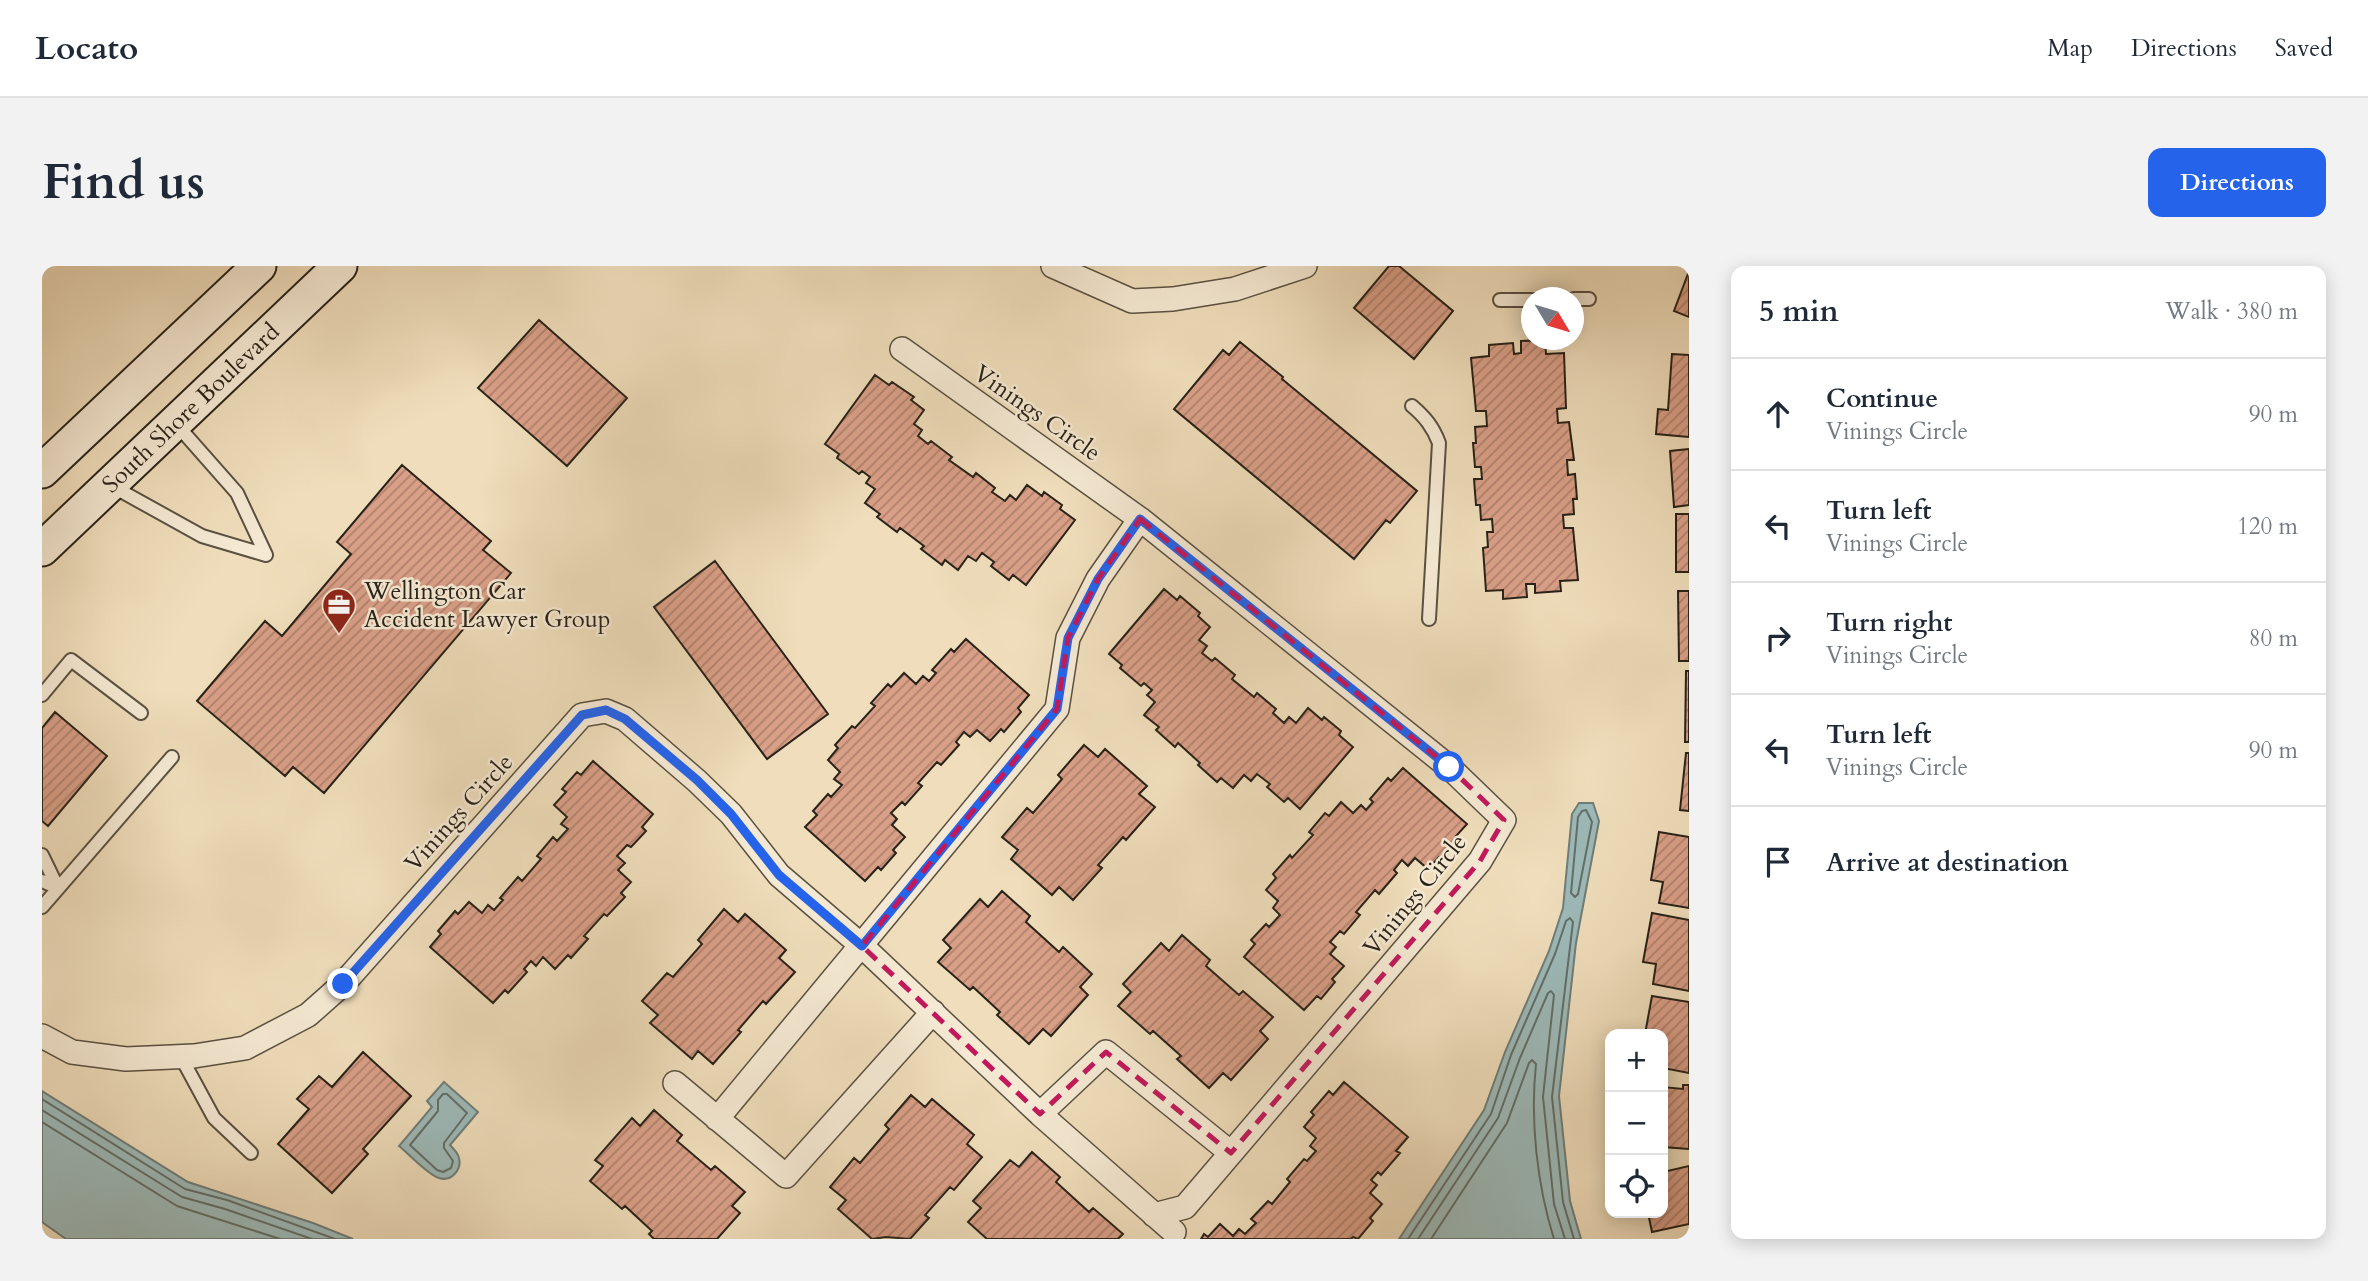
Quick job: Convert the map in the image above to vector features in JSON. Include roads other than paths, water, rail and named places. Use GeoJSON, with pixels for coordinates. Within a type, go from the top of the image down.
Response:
{"type":"FeatureCollection","features":[{"type":"Feature","properties":{"kind":"street"},"geometry":{"type":"LineString","coordinates":[[42,471],[259,266]]}},
{"type":"Feature","properties":{"kind":"street","name":"South Shore Boulevard"},"geometry":{"type":"LineString","coordinates":[[42,549],[340,266]]}},
{"type":"Feature","properties":{"kind":"street"},"geometry":{"type":"LineString","coordinates":[[1053,266],[1132,301],[1173,299],[1235,289],[1305,266]]}},
{"type":"Feature","properties":{"kind":"street","name":"Vinings Circle"},"geometry":{"type":"LineString","coordinates":[[902,349],[1140,519],[1449,767],[1504,820],[1480,861],[1185,1207],[1154,1215]]}},
{"type":"Feature","properties":{"kind":"street"},"geometry":{"type":"LineString","coordinates":[[718,1119],[1057,709],[1068,638],[1098,579],[1140,519]]}},
{"type":"Feature","properties":{"kind":"street","name":"Vinings Circle"},"geometry":{"type":"LineString","coordinates":[[42,1036],[72,1052],[126,1059],[181,1057],[245,1048],[308,1015],[343,984],[582,715],[606,710],[625,719],[697,780],[731,814],[779,875],[862,946],[1040,1114],[1174,1232]]}},
{"type":"Feature","properties":{"kind":"street"},"geometry":{"type":"LineString","coordinates":[[675,1083],[786,1176],[933,1012]]}},
{"type":"Feature","properties":{"kind":"street"},"geometry":{"type":"LineString","coordinates":[[1040,1114],[1106,1052],[1231,1153]]}},
{"type":"Feature","properties":{"kind":"lane"},"geometry":{"type":"LineString","coordinates":[[1584,299],[1589,299]]}},
{"type":"Feature","properties":{"kind":"lane"},"geometry":{"type":"LineString","coordinates":[[1500,300],[1521,300]]}},
{"type":"Feature","properties":{"kind":"lane"},"geometry":{"type":"LineString","coordinates":[[1412,406],[1435,430],[1439,443],[1429,618]]}},
{"type":"Feature","properties":{"kind":"lane"},"geometry":{"type":"LineString","coordinates":[[110,485],[202,536],[266,555],[237,493],[176,423]]}},
{"type":"Feature","properties":{"kind":"lane"},"geometry":{"type":"LineString","coordinates":[[42,695],[71,660],[141,713]]}},
{"type":"Feature","properties":{"kind":"lane"},"geometry":{"type":"LineString","coordinates":[[42,907],[172,757]]}},
{"type":"Feature","properties":{"kind":"lane"},"geometry":{"type":"LineString","coordinates":[[42,855],[58,888]]}},
{"type":"Feature","properties":{"kind":"lane"},"geometry":{"type":"LineString","coordinates":[[42,870],[58,888]]}},
{"type":"Feature","properties":{"kind":"lane"},"geometry":{"type":"LineString","coordinates":[[42,879],[58,888]]}},
{"type":"Feature","properties":{"kind":"lane"},"geometry":{"type":"LineString","coordinates":[[181,1057],[214,1118],[251,1153]]}},
{"type":"Feature","properties":{"kind":"water"},"geometry":{"type":"Polygon","coordinates":[[[1579,803],[1593,803],[1599,821],[1576,943],[1559,1096],[1570,1201],[1581,1239],[1399,1239],[1484,1110],[1505,1052],[1549,951],[1563,908],[1572,814],[1579,803]]]}},
{"type":"Feature","properties":{"kind":"water"},"geometry":{"type":"Polygon","coordinates":[[[444,1082],[478,1112],[450,1145],[456,1151],[459,1167],[451,1177],[443,1179],[430,1173],[399,1146],[432,1107],[427,1101],[444,1082]]]}},
{"type":"Feature","properties":{"kind":"water"},"geometry":{"type":"Polygon","coordinates":[[[42,1091],[188,1182],[353,1239],[66,1239],[42,1222],[42,1091]]]}},
{"type":"Feature","properties":{"kind":"place","name":"Wellington Car Accident Lawyer Group"},"geometry":{"type":"Point","coordinates":[339,635]}}]}
